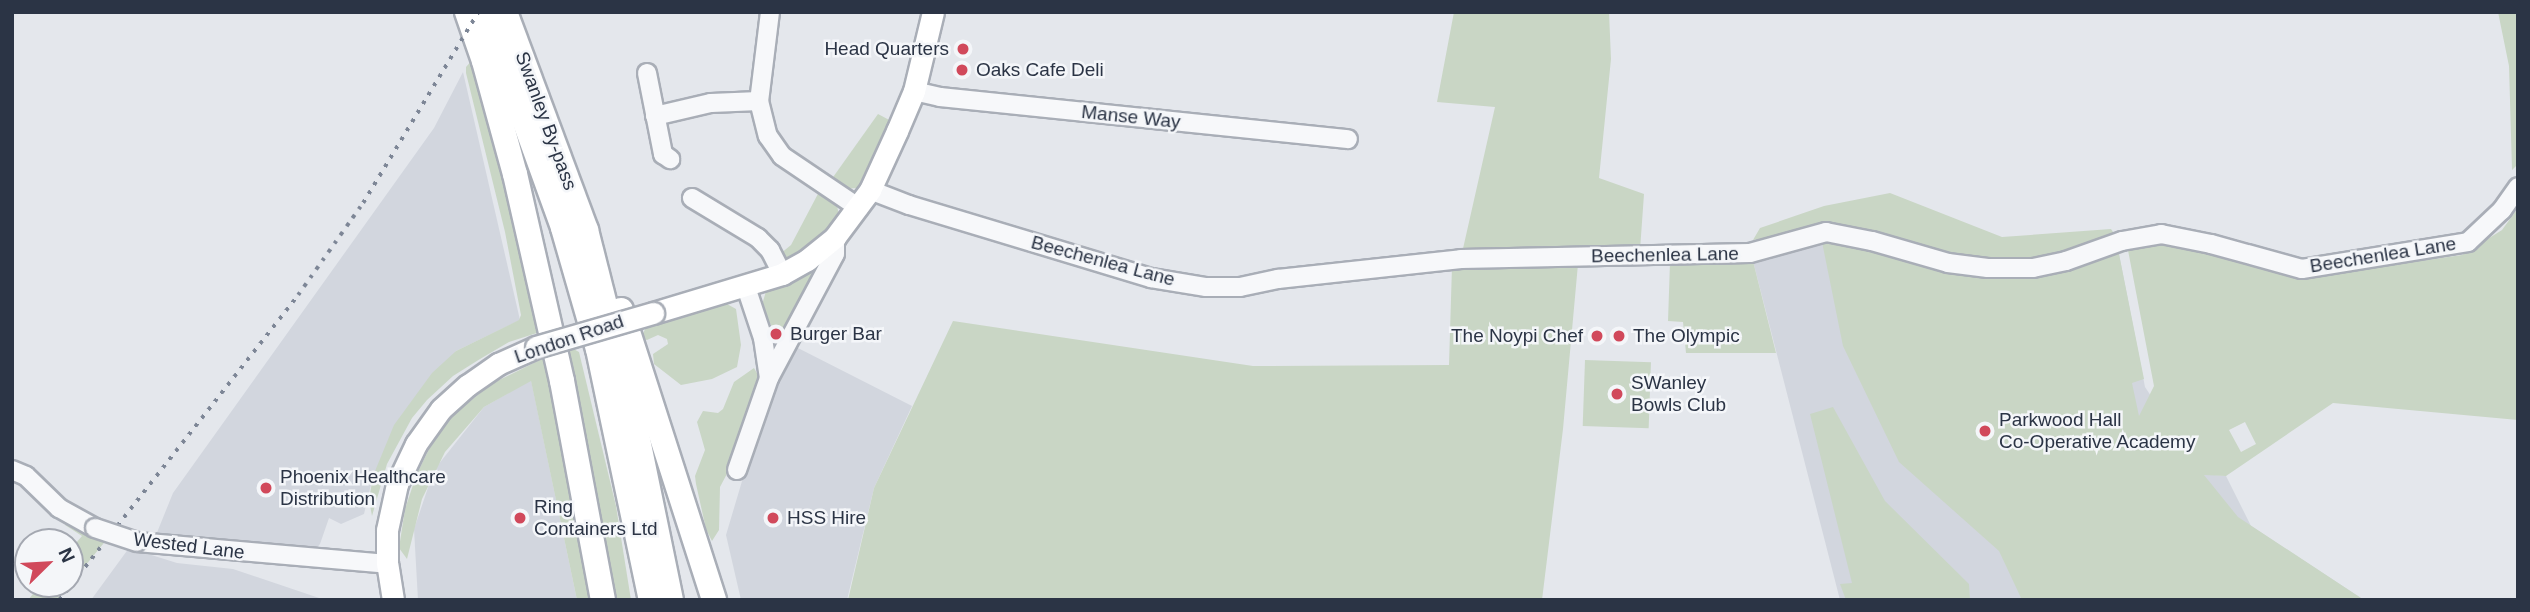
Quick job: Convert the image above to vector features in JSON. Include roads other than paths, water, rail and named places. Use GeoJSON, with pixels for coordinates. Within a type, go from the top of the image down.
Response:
{"type":"FeatureCollection","features":[{"type":"Feature","properties":{"kind":"highway"},"geometry":{"type":"LineString","coordinates":[[467,12],[516,174],[562,381],[603,600]]}},
{"type":"Feature","properties":{"kind":"highway"},"geometry":{"type":"LineString","coordinates":[[485,12],[563,228],[598,349],[651,600]]}},
{"type":"Feature","properties":{"kind":"highway","name":"Swanley By-pass"},"geometry":{"type":"LineString","coordinates":[[505,12],[586,230]]}},
{"type":"Feature","properties":{"kind":"highway"},"geometry":{"type":"LineString","coordinates":[[586,230],[640,445],[671,600]]}},
{"type":"Feature","properties":{"kind":"highway"},"geometry":{"type":"LineString","coordinates":[[586,230],[602,253],[714,600]]}},
{"type":"Feature","properties":{"kind":"main road","name":"London Road"},"geometry":{"type":"LineString","coordinates":[[393,600],[387,565],[387,530],[397,484],[423,432],[468,385],[498,364],[536,347],[746,287],[782,274],[807,260],[835,237],[864,199],[914,91],[933,12]]}},
{"type":"Feature","properties":{"kind":"street"},"geometry":{"type":"LineString","coordinates":[[655,116],[711,103],[759,101],[770,12]]}},
{"type":"Feature","properties":{"kind":"street"},"geometry":{"type":"LineString","coordinates":[[648,73],[663,154],[670,159]]}},
{"type":"Feature","properties":{"kind":"street","name":"Manse Way"},"geometry":{"type":"LineString","coordinates":[[914,91],[954,98],[1348,139]]}},
{"type":"Feature","properties":{"kind":"street","name":"Beechenlea Lane"},"geometry":{"type":"LineString","coordinates":[[759,101],[768,136],[782,156],[864,199],[916,207],[1151,278],[1217,287],[1240,287],[1278,279],[1461,259],[1750,253],[1826,232],[1872,241],[1948,263],[1988,268],[2033,268],[2066,261],[2122,241],[2161,234],[2211,244],[2302,269],[2468,242],[2502,210],[2518,187]]}},
{"type":"Feature","properties":{"kind":"street"},"geometry":{"type":"LineString","coordinates":[[692,198],[758,238],[770,250],[782,274]]}},
{"type":"Feature","properties":{"kind":"street","name":"London Road"},"geometry":{"type":"LineString","coordinates":[[737,470],[769,379],[835,254],[835,237]]}},
{"type":"Feature","properties":{"kind":"street","name":"London Road"},"geometry":{"type":"LineString","coordinates":[[746,287],[763,338],[769,379]]}},
{"type":"Feature","properties":{"kind":"street","name":"Wested Lane"},"geometry":{"type":"LineString","coordinates":[[12,470],[26,476],[59,508],[96,528],[137,542],[387,565]]}},
{"type":"Feature","properties":{"kind":"railway"},"geometry":{"type":"LineString","coordinates":[[59,600],[298,295],[363,203],[478,12]]}},
{"type":"Feature","properties":{"kind":"place","name":"Head Quarters"},"geometry":{"type":"Point","coordinates":[963,49]}},
{"type":"Feature","properties":{"kind":"place","name":"Oaks Cafe Deli"},"geometry":{"type":"Point","coordinates":[962,70]}},
{"type":"Feature","properties":{"kind":"place","name":"Burger Bar"},"geometry":{"type":"Point","coordinates":[776,334]}},
{"type":"Feature","properties":{"kind":"place","name":"The Noypi Chef"},"geometry":{"type":"Point","coordinates":[1597,336]}},
{"type":"Feature","properties":{"kind":"place","name":"The Olympic"},"geometry":{"type":"Point","coordinates":[1619,336]}},
{"type":"Feature","properties":{"kind":"place","name":"SWanley Bowls Club"},"geometry":{"type":"Point","coordinates":[1617,394]}},
{"type":"Feature","properties":{"kind":"place","name":"Parkwood Hall Co-Operative Academy"},"geometry":{"type":"Point","coordinates":[1985,431]}},
{"type":"Feature","properties":{"kind":"place","name":"Phoenix Healthcare Distribution"},"geometry":{"type":"Point","coordinates":[266,488]}},
{"type":"Feature","properties":{"kind":"place","name":"Ring Containers Ltd"},"geometry":{"type":"Point","coordinates":[520,518]}},
{"type":"Feature","properties":{"kind":"place","name":"HSS Hire"},"geometry":{"type":"Point","coordinates":[773,518]}}]}
